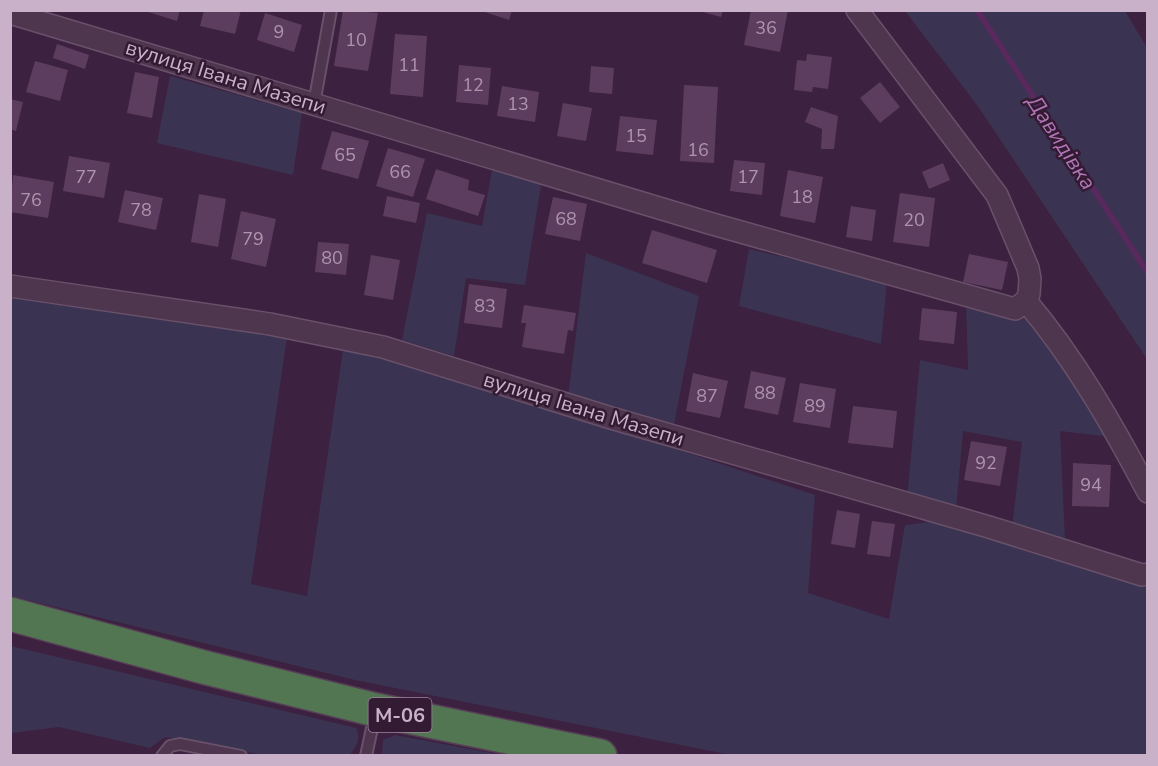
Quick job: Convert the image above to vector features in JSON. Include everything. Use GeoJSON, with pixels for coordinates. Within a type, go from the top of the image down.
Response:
{"type":"FeatureCollection","features":[{"type":"Feature","properties":{"kind":"highway","name":"М-06"},"geometry":{"type":"LineString","coordinates":[[10,614],[203,667],[376,710],[600,756]]}},
{"type":"Feature","properties":{"kind":"street"},"geometry":{"type":"LineString","coordinates":[[857,10],[998,195],[1028,268],[1029,294],[1026,301],[1054,335],[1113,426],[1148,492]]}},
{"type":"Feature","properties":{"kind":"street","name":"вулиця Івана Мазепи"},"geometry":{"type":"LineString","coordinates":[[10,13],[709,223],[1015,309],[1026,301]]}},
{"type":"Feature","properties":{"kind":"street","name":"вулиця Івана Мазепи"},"geometry":{"type":"LineString","coordinates":[[10,286],[270,324],[383,347],[611,418],[989,527],[1142,575],[1148,574]]}},
{"type":"Feature","properties":{"kind":"lane"},"geometry":{"type":"LineString","coordinates":[[314,104],[331,10]]}},
{"type":"Feature","properties":{"kind":"lane"},"geometry":{"type":"LineString","coordinates":[[366,756],[376,710]]}},
{"type":"Feature","properties":{"kind":"lane"},"geometry":{"type":"LineString","coordinates":[[162,756],[170,746],[180,744],[242,756]]}},
{"type":"Feature","properties":{"kind":"shaded area"},"geometry":{"type":"Polygon","coordinates":[[[905,11],[1125,11],[1147,48],[1147,359],[977,105],[905,11]]]}},
{"type":"Feature","properties":{"kind":"shaded area"},"geometry":{"type":"Polygon","coordinates":[[[170,76],[302,113],[293,175],[157,143],[170,76]]]}},
{"type":"Feature","properties":{"kind":"shaded area"},"geometry":{"type":"Polygon","coordinates":[[[492,170],[541,185],[525,285],[466,278],[454,356],[402,340],[427,213],[482,226],[492,170]]]}},
{"type":"Feature","properties":{"kind":"shaded area"},"geometry":{"type":"Polygon","coordinates":[[[749,249],[887,281],[881,344],[739,306],[749,249]]]}},
{"type":"Feature","properties":{"kind":"shaded area"},"geometry":{"type":"Polygon","coordinates":[[[586,253],[699,296],[673,429],[568,398],[586,253]]]}},
{"type":"Feature","properties":{"kind":"shaded area"},"geometry":{"type":"Polygon","coordinates":[[[10,293],[287,337],[251,584],[307,596],[343,350],[464,379],[815,495],[808,593],[889,619],[905,525],[937,521],[1028,546],[1147,587],[1147,755],[731,755],[355,680],[11,596],[10,293]]]}},
{"type":"Feature","properties":{"kind":"shaded area"},"geometry":{"type":"Polygon","coordinates":[[[966,300],[1031,319],[1111,437],[1060,431],[1065,539],[1012,528],[1022,442],[963,431],[956,510],[907,499],[920,360],[968,370],[966,300]]]}},
{"type":"Feature","properties":{"kind":"shaded area"},"geometry":{"type":"Polygon","coordinates":[[[11,646],[356,728],[358,742],[350,755],[269,756],[165,737],[150,748],[59,727],[11,733],[11,646]]]}},
{"type":"Feature","properties":{"kind":"shaded area"},"geometry":{"type":"Polygon","coordinates":[[[395,735],[502,755],[382,755],[383,740],[395,735]]]}},
{"type":"Feature","properties":{"kind":"building"},"geometry":{"type":"Polygon","coordinates":[[[142,10],[180,10],[177,21],[142,10]]]}},
{"type":"Feature","properties":{"kind":"building"},"geometry":{"type":"Polygon","coordinates":[[[204,10],[241,10],[235,34],[200,26],[204,10]]]}},
{"type":"Feature","properties":{"kind":"building"},"geometry":{"type":"Polygon","coordinates":[[[343,10],[378,13],[368,71],[334,66],[343,10]]]}},
{"type":"Feature","properties":{"kind":"building"},"geometry":{"type":"Polygon","coordinates":[[[479,10],[512,10],[509,20],[479,10]]]}},
{"type":"Feature","properties":{"kind":"building"},"geometry":{"type":"Polygon","coordinates":[[[696,10],[723,10],[721,17],[696,10]]]}},
{"type":"Feature","properties":{"kind":"building"},"geometry":{"type":"Polygon","coordinates":[[[751,10],[788,10],[780,52],[744,45],[751,10]]]}},
{"type":"Feature","properties":{"kind":"building"},"geometry":{"type":"Polygon","coordinates":[[[265,13],[302,25],[294,52],[257,40],[265,13]]]}},
{"type":"Feature","properties":{"kind":"building"},"geometry":{"type":"Polygon","coordinates":[[[395,34],[427,36],[423,97],[390,94],[395,34]]]}},
{"type":"Feature","properties":{"kind":"building"},"geometry":{"type":"Polygon","coordinates":[[[57,44],[89,55],[85,69],[53,58],[57,44]]]}},
{"type":"Feature","properties":{"kind":"building"},"geometry":{"type":"Polygon","coordinates":[[[807,54],[832,57],[828,89],[813,87],[812,92],[794,90],[797,60],[806,61],[807,54]]]}},
{"type":"Feature","properties":{"kind":"building"},"geometry":{"type":"Polygon","coordinates":[[[35,61],[68,70],[60,101],[26,92],[35,61]]]}},
{"type":"Feature","properties":{"kind":"building"},"geometry":{"type":"Polygon","coordinates":[[[459,65],[491,68],[488,105],[456,102],[459,65]]]}},
{"type":"Feature","properties":{"kind":"building"},"geometry":{"type":"Polygon","coordinates":[[[591,66],[614,68],[612,94],[589,92],[591,66]]]}},
{"type":"Feature","properties":{"kind":"building"},"geometry":{"type":"Polygon","coordinates":[[[135,72],[159,77],[152,118],[127,113],[135,72]]]}},
{"type":"Feature","properties":{"kind":"building"},"geometry":{"type":"Polygon","coordinates":[[[880,82],[900,107],[880,123],[860,98],[880,82]]]}},
{"type":"Feature","properties":{"kind":"building"},"geometry":{"type":"Polygon","coordinates":[[[684,85],[718,87],[714,163],[680,161],[684,85]]]}},
{"type":"Feature","properties":{"kind":"building"},"geometry":{"type":"Polygon","coordinates":[[[502,86],[539,92],[535,122],[497,116],[502,86]]]}},
{"type":"Feature","properties":{"kind":"building"},"geometry":{"type":"Polygon","coordinates":[[[10,99],[23,102],[16,131],[10,129],[10,99]]]}},
{"type":"Feature","properties":{"kind":"building"},"geometry":{"type":"Polygon","coordinates":[[[563,103],[592,108],[586,141],[557,136],[563,103]]]}},
{"type":"Feature","properties":{"kind":"building"},"geometry":{"type":"Polygon","coordinates":[[[811,107],[838,116],[834,149],[821,149],[822,129],[805,122],[811,107]]]}},
{"type":"Feature","properties":{"kind":"building"},"geometry":{"type":"Polygon","coordinates":[[[620,116],[657,120],[653,155],[616,151],[620,116]]]}},
{"type":"Feature","properties":{"kind":"building"},"geometry":{"type":"Polygon","coordinates":[[[332,131],[369,141],[358,179],[321,169],[332,131]]]}},
{"type":"Feature","properties":{"kind":"building"},"geometry":{"type":"Polygon","coordinates":[[[388,148],[425,159],[413,197],[376,186],[388,148]]]}},
{"type":"Feature","properties":{"kind":"building"},"geometry":{"type":"Polygon","coordinates":[[[69,156],[110,163],[104,198],[63,191],[69,156]]]}},
{"type":"Feature","properties":{"kind":"building"},"geometry":{"type":"Polygon","coordinates":[[[734,160],[765,163],[762,195],[730,191],[734,160]]]}},
{"type":"Feature","properties":{"kind":"building"},"geometry":{"type":"Polygon","coordinates":[[[943,163],[950,180],[929,189],[922,172],[943,163]]]}},
{"type":"Feature","properties":{"kind":"building"},"geometry":{"type":"Polygon","coordinates":[[[436,169],[469,180],[468,190],[485,195],[478,216],[426,199],[436,169]]]}},
{"type":"Feature","properties":{"kind":"building"},"geometry":{"type":"Polygon","coordinates":[[[788,170],[823,177],[815,223],[780,216],[788,170]]]}},
{"type":"Feature","properties":{"kind":"building"},"geometry":{"type":"Polygon","coordinates":[[[13,175],[54,182],[48,218],[10,212],[13,175]]]}},
{"type":"Feature","properties":{"kind":"building"},"geometry":{"type":"Polygon","coordinates":[[[125,190],[163,198],[156,230],[118,222],[125,190]]]}},
{"type":"Feature","properties":{"kind":"building"},"geometry":{"type":"Polygon","coordinates":[[[900,193],[935,198],[929,247],[893,242],[900,193]]]}},
{"type":"Feature","properties":{"kind":"building"},"geometry":{"type":"Polygon","coordinates":[[[199,194],[226,199],[218,247],[191,242],[199,194]]]}},
{"type":"Feature","properties":{"kind":"building"},"geometry":{"type":"Polygon","coordinates":[[[387,196],[420,203],[416,223],[383,216],[387,196]]]}},
{"type":"Feature","properties":{"kind":"building"},"geometry":{"type":"Polygon","coordinates":[[[553,197],[587,204],[580,241],[545,234],[553,197]]]}},
{"type":"Feature","properties":{"kind":"building"},"geometry":{"type":"Polygon","coordinates":[[[851,206],[876,210],[872,241],[846,237],[851,206]]]}},
{"type":"Feature","properties":{"kind":"building"},"geometry":{"type":"Polygon","coordinates":[[[241,211],[276,219],[266,267],[231,259],[241,211]]]}},
{"type":"Feature","properties":{"kind":"building"},"geometry":{"type":"Polygon","coordinates":[[[652,230],[717,250],[707,283],[642,263],[652,230]]]}},
{"type":"Feature","properties":{"kind":"building"},"geometry":{"type":"Polygon","coordinates":[[[318,242],[349,244],[346,275],[315,272],[318,242]]]}},
{"type":"Feature","properties":{"kind":"building"},"geometry":{"type":"Polygon","coordinates":[[[969,254],[1008,262],[1002,290],[963,282],[969,254]]]}},
{"type":"Feature","properties":{"kind":"building"},"geometry":{"type":"Polygon","coordinates":[[[371,255],[400,260],[393,300],[364,295],[371,255]]]}},
{"type":"Feature","properties":{"kind":"building"},"geometry":{"type":"Polygon","coordinates":[[[469,284],[507,289],[502,328],[464,323],[469,284]]]}},
{"type":"Feature","properties":{"kind":"building"},"geometry":{"type":"Polygon","coordinates":[[[524,305],[576,313],[573,331],[568,330],[564,354],[522,347],[526,323],[521,323],[524,305]]]}},
{"type":"Feature","properties":{"kind":"building"},"geometry":{"type":"Polygon","coordinates":[[[922,308],[957,312],[954,344],[919,340],[922,308]]]}},
{"type":"Feature","properties":{"kind":"building"},"geometry":{"type":"Polygon","coordinates":[[[751,371],[786,378],[778,415],[744,408],[751,371]]]}},
{"type":"Feature","properties":{"kind":"building"},"geometry":{"type":"Polygon","coordinates":[[[693,373],[728,381],[720,418],[686,411],[693,373]]]}},
{"type":"Feature","properties":{"kind":"building"},"geometry":{"type":"Polygon","coordinates":[[[800,383],[836,389],[830,428],[793,422],[800,383]]]}},
{"type":"Feature","properties":{"kind":"building"},"geometry":{"type":"Polygon","coordinates":[[[853,406],[897,411],[893,448],[848,443],[853,406]]]}},
{"type":"Feature","properties":{"kind":"building"},"geometry":{"type":"Polygon","coordinates":[[[971,441],[1007,447],[1000,486],[964,480],[971,441]]]}},
{"type":"Feature","properties":{"kind":"building"},"geometry":{"type":"Polygon","coordinates":[[[1073,463],[1111,465],[1109,507],[1072,506],[1073,463]]]}},
{"type":"Feature","properties":{"kind":"building"},"geometry":{"type":"Polygon","coordinates":[[[837,510],[860,514],[855,548],[831,544],[837,510]]]}},
{"type":"Feature","properties":{"kind":"building"},"geometry":{"type":"Polygon","coordinates":[[[872,521],[895,524],[890,557],[867,554],[872,521]]]}},
{"type":"Feature","properties":{"kind":"waterway","name":"Давидівка"},"geometry":{"type":"LineString","coordinates":[[977,10],[1148,273]]}}]}
